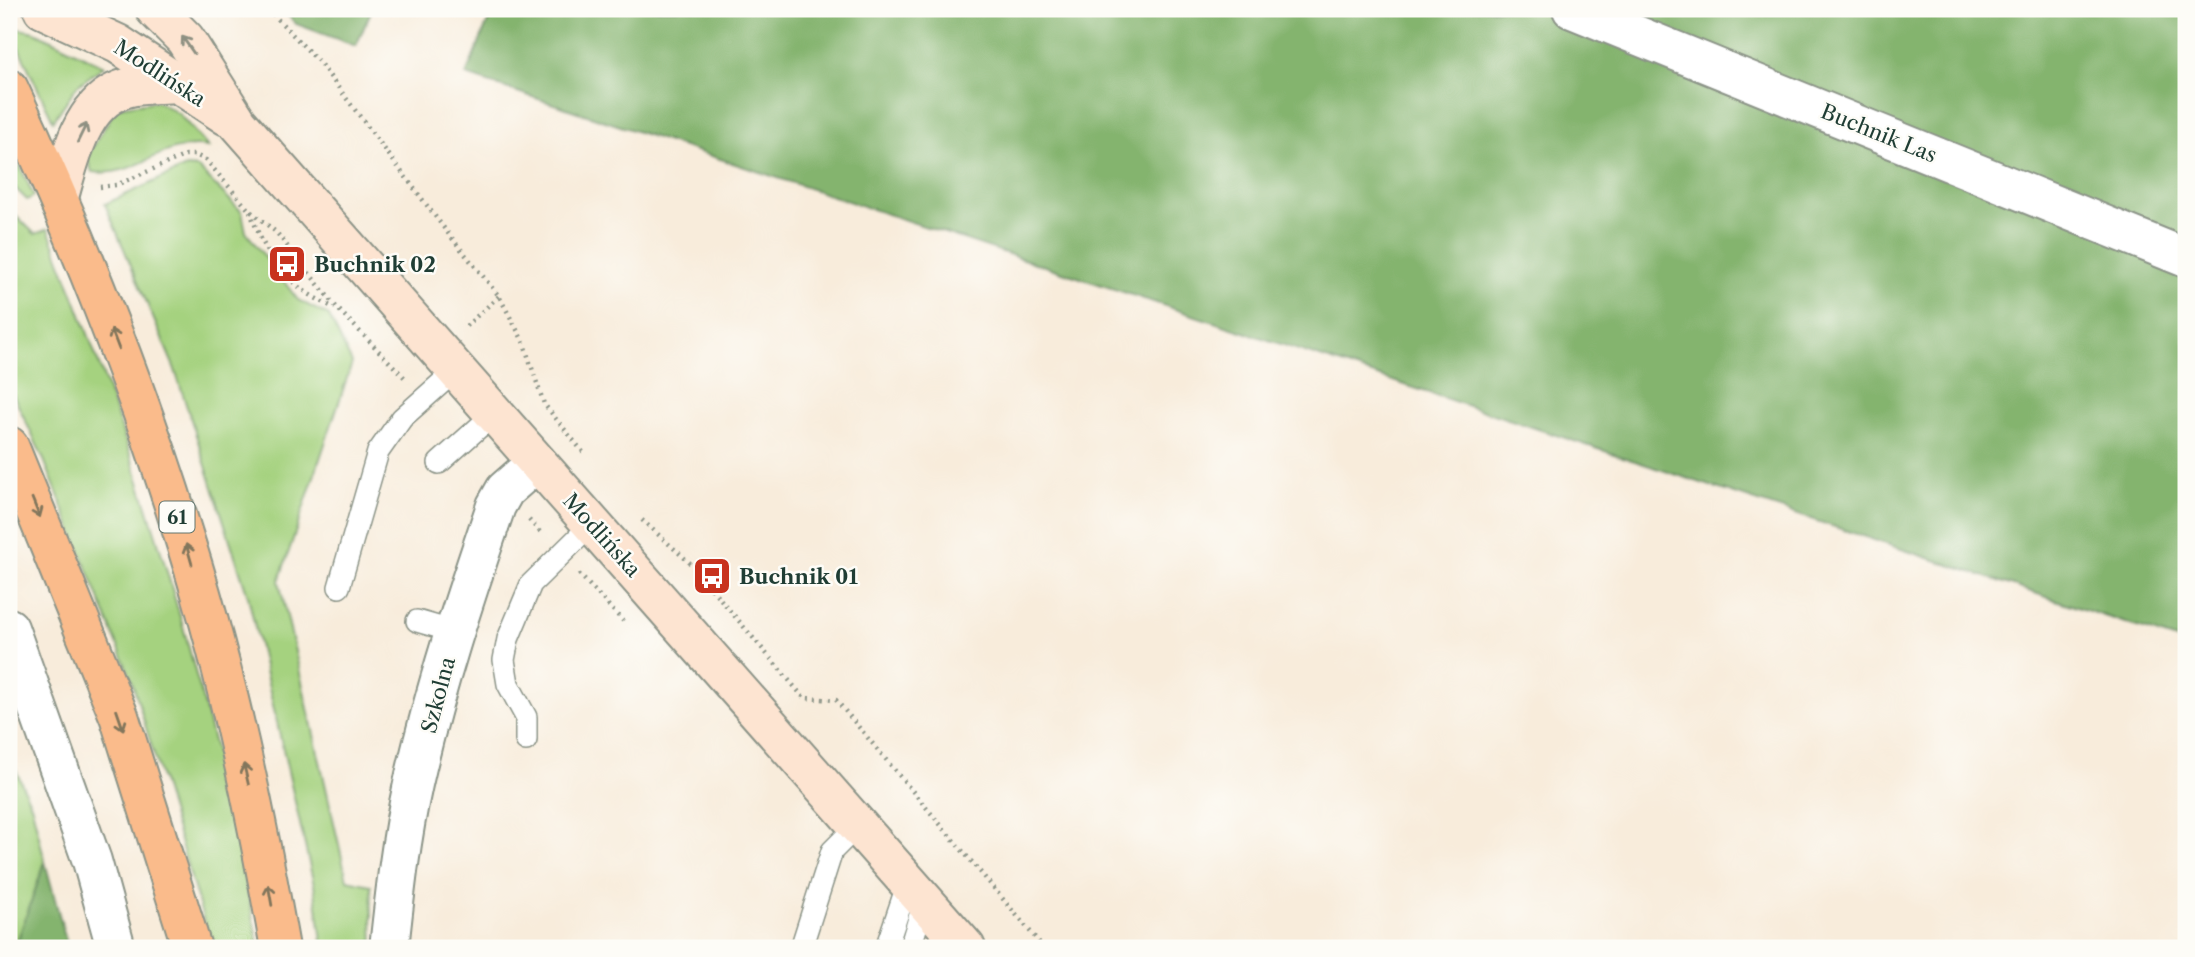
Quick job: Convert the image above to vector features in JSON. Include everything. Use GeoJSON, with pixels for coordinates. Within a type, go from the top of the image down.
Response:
{"type":"FeatureCollection","features":[{"type":"Feature","properties":{"kind":"main road","name":"Modlińska"},"geometry":{"type":"LineString","coordinates":[[43,9],[118,44],[238,122]]}},
{"type":"Feature","properties":{"kind":"main road","name":"Modlińska"},"geometry":{"type":"LineString","coordinates":[[155,9],[185,39],[238,122],[966,948]]}},
{"type":"Feature","properties":{"kind":"main road"},"geometry":{"type":"LineString","coordinates":[[61,200],[75,147],[97,105],[127,88],[176,83]]}},
{"type":"Feature","properties":{"kind":"main road","name":"61"},"geometry":{"type":"LineString","coordinates":[[9,89],[61,200],[137,398],[187,547],[226,687],[261,841],[280,948]]}},
{"type":"Feature","properties":{"kind":"main road"},"geometry":{"type":"LineString","coordinates":[[9,446],[119,716],[192,948]]}},
{"type":"Feature","properties":{"kind":"street","name":"Buchnik Las"},"geometry":{"type":"LineString","coordinates":[[1572,9],[2186,258]]}},
{"type":"Feature","properties":{"kind":"street","name":"Szkolna"},"geometry":{"type":"LineString","coordinates":[[389,948],[398,861],[414,782],[455,632],[496,506],[511,484],[537,461]]}},
{"type":"Feature","properties":{"kind":"street"},"geometry":{"type":"LineString","coordinates":[[9,628],[92,861],[116,948]]}},
{"type":"Feature","properties":{"kind":"lane"},"geometry":{"type":"LineString","coordinates":[[339,587],[377,452],[402,418],[456,370]]}},
{"type":"Feature","properties":{"kind":"lane"},"geometry":{"type":"LineString","coordinates":[[439,463],[495,413]]}},
{"type":"Feature","properties":{"kind":"lane"},"geometry":{"type":"LineString","coordinates":[[526,740],[526,717],[508,684],[504,660],[508,639],[531,584],[592,524]]}},
{"type":"Feature","properties":{"kind":"lane"},"geometry":{"type":"LineString","coordinates":[[417,621],[455,632]]}},
{"type":"Feature","properties":{"kind":"lane"},"geometry":{"type":"LineString","coordinates":[[810,948],[802,945],[822,873],[832,851],[858,825]]}},
{"type":"Feature","properties":{"kind":"lane"},"geometry":{"type":"LineString","coordinates":[[887,948],[916,893]]}},
{"type":"Feature","properties":{"kind":"lane"},"geometry":{"type":"LineString","coordinates":[[910,948],[916,893]]}},
{"type":"Feature","properties":{"kind":"path"},"geometry":{"type":"LineString","coordinates":[[268,9],[319,62],[447,232],[499,296],[523,341],[544,404],[589,460]]}},
{"type":"Feature","properties":{"kind":"path"},"geometry":{"type":"LineString","coordinates":[[97,187],[116,184],[177,158],[195,155],[206,160],[249,211],[276,233],[338,309],[404,377]]}},
{"type":"Feature","properties":{"kind":"path"},"geometry":{"type":"LineString","coordinates":[[249,211],[263,247],[295,285],[306,295],[338,309]]}},
{"type":"Feature","properties":{"kind":"path"},"geometry":{"type":"LineString","coordinates":[[467,325],[499,296]]}},
{"type":"Feature","properties":{"kind":"path"},"geometry":{"type":"LineString","coordinates":[[637,515],[689,562],[804,698],[836,700],[1044,948]]}},
{"type":"Feature","properties":{"kind":"green space"},"geometry":{"type":"Polygon","coordinates":[[[282,9],[372,9],[356,46],[296,24],[282,9]]]}},
{"type":"Feature","properties":{"kind":"green space"},"geometry":{"type":"Polygon","coordinates":[[[493,9],[2186,9],[2186,643],[466,75],[493,9]]]}},
{"type":"Feature","properties":{"kind":"green space"},"geometry":{"type":"Polygon","coordinates":[[[9,27],[35,32],[104,66],[77,86],[53,121],[9,27]]]}},
{"type":"Feature","properties":{"kind":"green space"},"geometry":{"type":"Polygon","coordinates":[[[157,101],[179,114],[208,147],[176,149],[122,170],[92,172],[87,157],[117,107],[157,101]]]}},
{"type":"Feature","properties":{"kind":"green space"},"geometry":{"type":"Polygon","coordinates":[[[9,143],[34,196],[27,200],[9,182],[9,143]]]}},
{"type":"Feature","properties":{"kind":"green space"},"geometry":{"type":"Polygon","coordinates":[[[186,167],[198,168],[242,212],[246,232],[298,300],[329,316],[352,363],[279,581],[347,880],[371,885],[373,948],[323,948],[314,885],[248,596],[174,367],[105,204],[186,167]]]}},
{"type":"Feature","properties":{"kind":"green space"},"geometry":{"type":"Polygon","coordinates":[[[9,209],[35,234],[48,229],[114,406],[171,583],[196,673],[219,763],[259,948],[212,948],[132,681],[44,460],[9,386],[9,209]]]}},
{"type":"Feature","properties":{"kind":"green space"},"geometry":{"type":"Polygon","coordinates":[[[9,755],[32,807],[45,862],[15,948],[9,948],[9,755]]]}},
{"type":"Feature","properties":{"kind":"green space"},"geometry":{"type":"Polygon","coordinates":[[[45,862],[68,948],[15,948],[45,862]]]}},
{"type":"Feature","properties":{"kind":"place","name":"Buchnik 02"},"geometry":{"type":"Point","coordinates":[287,264]}},
{"type":"Feature","properties":{"kind":"place","name":"Buchnik 01"},"geometry":{"type":"Point","coordinates":[712,576]}}]}
